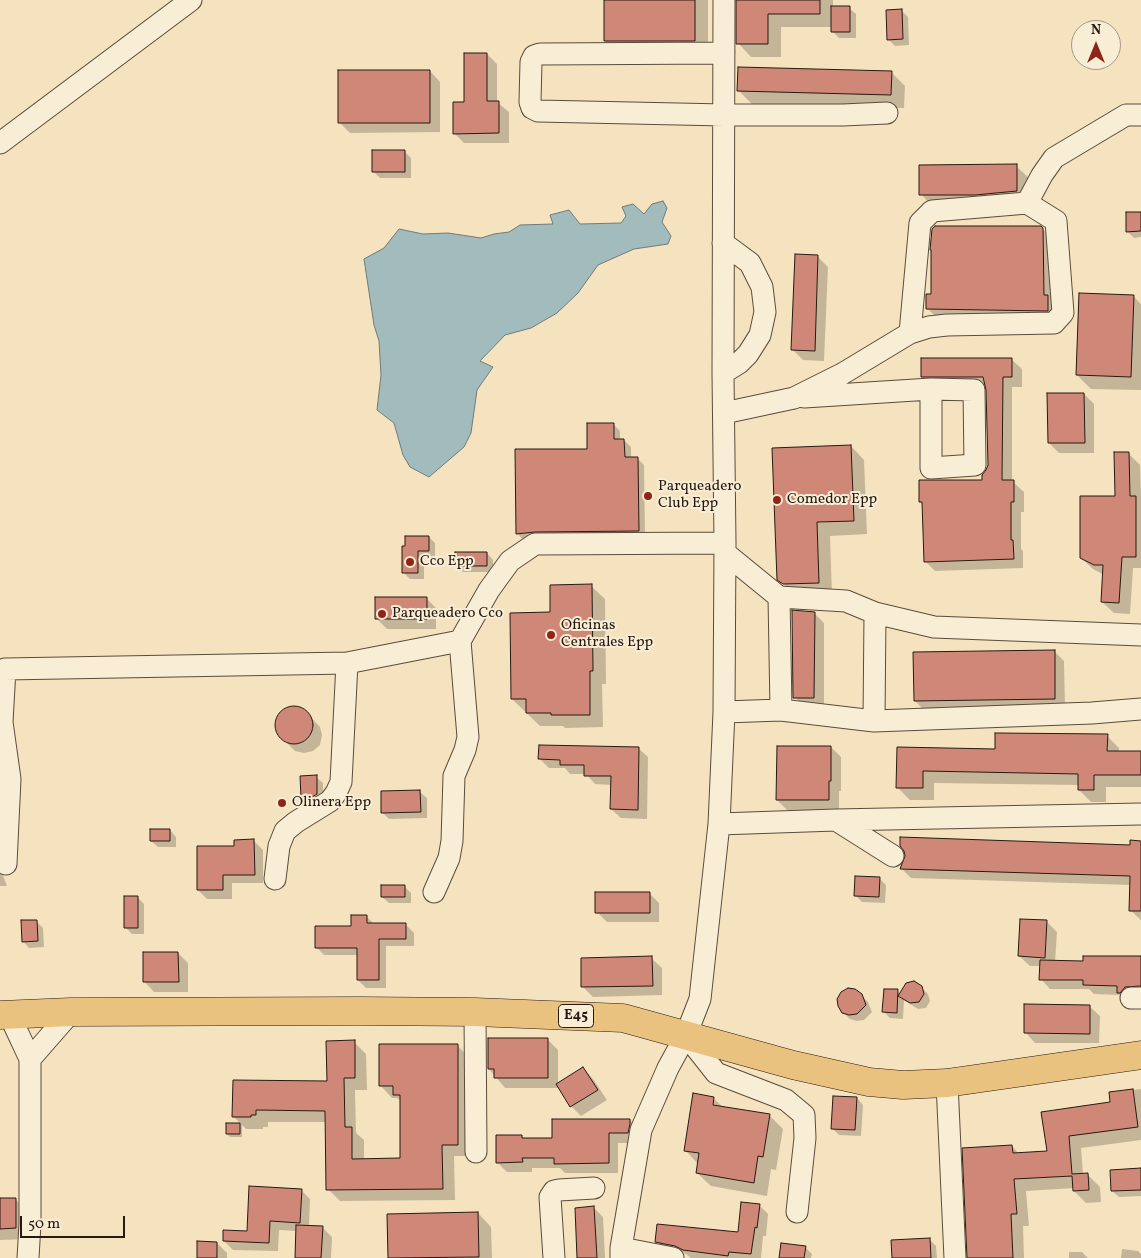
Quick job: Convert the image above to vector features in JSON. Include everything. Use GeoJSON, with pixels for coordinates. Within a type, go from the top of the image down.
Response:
{"type":"FeatureCollection","features":[{"type":"Feature","properties":{"kind":"highway","name":"E45"},"geometry":{"type":"LineString","coordinates":[[4,1015],[71,1012],[360,1010],[624,1018],[793,1065],[869,1082],[903,1085],[947,1083],[1141,1055]]}},
{"type":"Feature","properties":{"kind":"street"},"geometry":{"type":"LineString","coordinates":[[0,143],[191,0]]}},
{"type":"Feature","properties":{"kind":"street"},"geometry":{"type":"LineString","coordinates":[[673,1258],[621,1253],[642,1130],[668,1068],[686,1035],[700,999],[719,824],[724,712],[725,548],[723,373],[724,0]]}},
{"type":"Feature","properties":{"kind":"street"},"geometry":{"type":"LineString","coordinates":[[724,53],[540,54],[534,56],[531,62],[530,102],[532,108],[538,111],[724,115],[887,113]]}},
{"type":"Feature","properties":{"kind":"street"},"geometry":{"type":"LineString","coordinates":[[1027,203],[1042,175],[1054,158],[1126,115],[1141,115]]}},
{"type":"Feature","properties":{"kind":"street"},"geometry":{"type":"LineString","coordinates":[[794,398],[842,374],[910,332],[947,325],[1054,323],[1063,313],[1056,221],[1027,203],[932,211],[920,223],[910,332]]}},
{"type":"Feature","properties":{"kind":"street"},"geometry":{"type":"LineString","coordinates":[[723,243],[750,263],[762,287],[766,312],[760,335],[748,354],[739,363],[723,373]]}},
{"type":"Feature","properties":{"kind":"street"},"geometry":{"type":"LineString","coordinates":[[724,413],[794,398],[931,389]]}},
{"type":"Feature","properties":{"kind":"street"},"geometry":{"type":"LineString","coordinates":[[434,892],[449,858],[452,841],[454,776],[465,750],[468,737],[460,641],[490,590],[510,561],[535,544],[725,548],[779,597],[846,601],[876,613],[934,627],[1141,635]]}},
{"type":"Feature","properties":{"kind":"street"},"geometry":{"type":"LineString","coordinates":[[779,597],[781,710]]}},
{"type":"Feature","properties":{"kind":"street"},"geometry":{"type":"LineString","coordinates":[[874,721],[876,613]]}},
{"type":"Feature","properties":{"kind":"street"},"geometry":{"type":"LineString","coordinates":[[6,864],[10,780],[2,722],[4,670],[346,663],[460,641]]}},
{"type":"Feature","properties":{"kind":"street"},"geometry":{"type":"LineString","coordinates":[[275,878],[279,846],[285,831],[330,801],[341,782],[346,663]]}},
{"type":"Feature","properties":{"kind":"street"},"geometry":{"type":"LineString","coordinates":[[724,712],[781,710],[874,721],[1092,714],[1141,709]]}},
{"type":"Feature","properties":{"kind":"street"},"geometry":{"type":"LineString","coordinates":[[719,824],[1141,814]]}},
{"type":"Feature","properties":{"kind":"street"},"geometry":{"type":"LineString","coordinates":[[836,820],[892,856]]}},
{"type":"Feature","properties":{"kind":"street"},"geometry":{"type":"LineString","coordinates":[[30,1059],[71,1012]]}},
{"type":"Feature","properties":{"kind":"street"},"geometry":{"type":"LineString","coordinates":[[475,1012],[476,1152]]}},
{"type":"Feature","properties":{"kind":"street"},"geometry":{"type":"LineString","coordinates":[[4,1015],[30,1059],[30,1224],[28,1258]]}},
{"type":"Feature","properties":{"kind":"street"},"geometry":{"type":"LineString","coordinates":[[686,1035],[716,1073],[786,1100],[804,1114],[805,1138],[797,1212]]}},
{"type":"Feature","properties":{"kind":"street"},"geometry":{"type":"LineString","coordinates":[[947,1083],[955,1258]]}},
{"type":"Feature","properties":{"kind":"street"},"geometry":{"type":"LineString","coordinates":[[554,1258],[550,1197],[554,1191],[594,1188]]}},
{"type":"Feature","properties":{"kind":"water"},"geometry":{"type":"Polygon","coordinates":[[[663,201],[667,208],[662,222],[671,236],[668,244],[634,249],[598,265],[578,293],[557,313],[531,328],[505,335],[480,361],[493,367],[477,390],[471,433],[464,447],[429,477],[410,467],[403,455],[394,423],[377,410],[381,375],[379,341],[374,325],[364,259],[384,248],[399,229],[423,234],[448,233],[481,238],[509,232],[520,225],[553,224],[550,215],[569,210],[580,224],[621,223],[626,216],[622,207],[633,204],[644,214],[652,204],[663,201]]]}},
{"type":"Feature","properties":{"kind":"building"},"geometry":{"type":"Polygon","coordinates":[[[604,0],[695,0],[695,41],[604,41],[604,0]]]}},
{"type":"Feature","properties":{"kind":"building"},"geometry":{"type":"Polygon","coordinates":[[[736,0],[820,0],[820,14],[768,14],[768,44],[736,44],[736,0]]]}},
{"type":"Feature","properties":{"kind":"building"},"geometry":{"type":"Polygon","coordinates":[[[831,6],[850,6],[850,32],[831,32],[831,6]]]}},
{"type":"Feature","properties":{"kind":"building"},"geometry":{"type":"Polygon","coordinates":[[[902,9],[903,39],[887,40],[886,10],[902,9]]]}},
{"type":"Feature","properties":{"kind":"building"},"geometry":{"type":"Polygon","coordinates":[[[464,53],[487,53],[487,101],[499,101],[499,133],[453,134],[453,102],[464,102],[464,53]]]}},
{"type":"Feature","properties":{"kind":"building"},"geometry":{"type":"Polygon","coordinates":[[[738,67],[892,71],[891,95],[737,91],[738,67]]]}},
{"type":"Feature","properties":{"kind":"building"},"geometry":{"type":"Polygon","coordinates":[[[338,70],[430,70],[430,123],[338,123],[338,70]]]}},
{"type":"Feature","properties":{"kind":"building"},"geometry":{"type":"Polygon","coordinates":[[[372,150],[405,150],[405,172],[372,172],[372,150]]]}},
{"type":"Feature","properties":{"kind":"building"},"geometry":{"type":"Polygon","coordinates":[[[1017,164],[1017,191],[975,195],[919,195],[919,165],[1017,164]]]}},
{"type":"Feature","properties":{"kind":"building"},"geometry":{"type":"Polygon","coordinates":[[[1126,212],[1141,212],[1141,231],[1126,232],[1126,212]]]}},
{"type":"Feature","properties":{"kind":"building"},"geometry":{"type":"Polygon","coordinates":[[[935,226],[1041,226],[1043,228],[1044,295],[1048,295],[1048,311],[926,309],[926,294],[931,294],[930,250],[932,229],[935,226]]]}},
{"type":"Feature","properties":{"kind":"building"},"geometry":{"type":"Polygon","coordinates":[[[795,254],[818,255],[815,351],[791,350],[795,254]]]}},
{"type":"Feature","properties":{"kind":"building"},"geometry":{"type":"Polygon","coordinates":[[[1079,293],[1134,295],[1131,377],[1076,375],[1079,293]]]}},
{"type":"Feature","properties":{"kind":"building"},"geometry":{"type":"Polygon","coordinates":[[[921,358],[1012,358],[1012,377],[1003,377],[1002,480],[1014,480],[1014,502],[1011,502],[1011,540],[1013,540],[1014,559],[924,562],[922,502],[919,502],[919,480],[982,480],[982,475],[988,465],[986,390],[983,377],[921,377],[921,358]]]}},
{"type":"Feature","properties":{"kind":"building"},"geometry":{"type":"Polygon","coordinates":[[[1047,393],[1084,393],[1085,443],[1048,443],[1047,393]]]}},
{"type":"Feature","properties":{"kind":"building"},"geometry":{"type":"Polygon","coordinates":[[[587,423],[614,423],[614,439],[624,439],[625,457],[638,457],[639,531],[535,532],[516,534],[515,449],[587,449],[587,423]]]}},
{"type":"Feature","properties":{"kind":"building"},"geometry":{"type":"Polygon","coordinates":[[[851,445],[854,521],[817,522],[819,583],[783,584],[777,580],[772,448],[851,445]]]}},
{"type":"Feature","properties":{"kind":"building"},"geometry":{"type":"Polygon","coordinates":[[[1114,452],[1129,452],[1130,496],[1136,496],[1136,557],[1122,557],[1119,603],[1101,602],[1103,565],[1094,565],[1080,558],[1080,496],[1115,496],[1114,452]]]}},
{"type":"Feature","properties":{"kind":"building","name":"Cco Epp"},"geometry":{"type":"Polygon","coordinates":[[[405,536],[429,536],[429,551],[418,551],[418,573],[402,573],[402,546],[405,546],[405,536]]]}},
{"type":"Feature","properties":{"kind":"building"},"geometry":{"type":"Polygon","coordinates":[[[455,552],[487,552],[487,566],[455,566],[455,552]]]}},
{"type":"Feature","properties":{"kind":"building","name":"Oficinas Centrales Epp"},"geometry":{"type":"Polygon","coordinates":[[[592,584],[593,671],[590,671],[590,715],[526,713],[526,699],[511,699],[510,613],[550,612],[550,585],[592,584]]]}},
{"type":"Feature","properties":{"kind":"building"},"geometry":{"type":"Polygon","coordinates":[[[375,597],[427,597],[427,619],[375,619],[375,597]]]}},
{"type":"Feature","properties":{"kind":"building"},"geometry":{"type":"Polygon","coordinates":[[[792,610],[815,612],[814,698],[793,698],[792,610]]]}},
{"type":"Feature","properties":{"kind":"building"},"geometry":{"type":"Polygon","coordinates":[[[1055,650],[1055,699],[914,701],[913,652],[1055,650]]]}},
{"type":"Feature","properties":{"kind":"building"},"geometry":{"type":"Polygon","coordinates":[[[294,706],[307,712],[313,725],[307,738],[294,744],[281,738],[275,725],[281,712],[294,706]]]}},
{"type":"Feature","properties":{"kind":"building"},"geometry":{"type":"Polygon","coordinates":[[[995,733],[1108,734],[1107,751],[1141,751],[1141,775],[1094,775],[1094,790],[1078,790],[1078,774],[923,771],[923,788],[896,788],[897,747],[995,749],[995,733]]]}},
{"type":"Feature","properties":{"kind":"building"},"geometry":{"type":"Polygon","coordinates":[[[539,745],[639,747],[638,810],[610,809],[611,776],[584,776],[584,765],[560,765],[560,760],[538,759],[539,745]]]}},
{"type":"Feature","properties":{"kind":"building"},"geometry":{"type":"Polygon","coordinates":[[[777,746],[831,746],[829,800],[776,800],[777,746]]]}},
{"type":"Feature","properties":{"kind":"building"},"geometry":{"type":"Polygon","coordinates":[[[317,775],[317,794],[312,797],[301,798],[300,776],[317,775]]]}},
{"type":"Feature","properties":{"kind":"building"},"geometry":{"type":"Polygon","coordinates":[[[420,790],[421,812],[381,813],[381,791],[420,790]]]}},
{"type":"Feature","properties":{"kind":"building"},"geometry":{"type":"Polygon","coordinates":[[[150,829],[170,829],[170,841],[150,841],[150,829]]]}},
{"type":"Feature","properties":{"kind":"building"},"geometry":{"type":"Polygon","coordinates":[[[900,837],[1130,845],[1130,840],[1141,841],[1141,911],[1129,911],[1130,876],[900,869],[905,856],[900,846],[900,837]]]}},
{"type":"Feature","properties":{"kind":"building"},"geometry":{"type":"Polygon","coordinates":[[[254,839],[255,875],[223,875],[223,890],[197,890],[197,846],[234,846],[234,840],[254,839]]]}},
{"type":"Feature","properties":{"kind":"building"},"geometry":{"type":"Polygon","coordinates":[[[855,876],[880,877],[879,897],[854,896],[855,876]]]}},
{"type":"Feature","properties":{"kind":"building"},"geometry":{"type":"Polygon","coordinates":[[[381,885],[405,885],[405,897],[381,897],[381,885]]]}},
{"type":"Feature","properties":{"kind":"building"},"geometry":{"type":"Polygon","coordinates":[[[595,892],[650,892],[650,913],[595,913],[595,892]]]}},
{"type":"Feature","properties":{"kind":"building"},"geometry":{"type":"Polygon","coordinates":[[[124,896],[138,896],[138,928],[124,928],[124,896]]]}},
{"type":"Feature","properties":{"kind":"building"},"geometry":{"type":"Polygon","coordinates":[[[351,915],[367,915],[367,923],[406,923],[406,939],[379,939],[379,980],[357,980],[357,948],[315,948],[315,926],[351,926],[351,915]]]}},
{"type":"Feature","properties":{"kind":"building"},"geometry":{"type":"Polygon","coordinates":[[[1020,919],[1047,920],[1045,958],[1018,956],[1020,919]]]}},
{"type":"Feature","properties":{"kind":"building"},"geometry":{"type":"Polygon","coordinates":[[[21,920],[37,920],[38,941],[22,942],[21,920]]]}},
{"type":"Feature","properties":{"kind":"building"},"geometry":{"type":"Polygon","coordinates":[[[143,952],[178,952],[179,982],[143,982],[143,952]]]}},
{"type":"Feature","properties":{"kind":"building"},"geometry":{"type":"Polygon","coordinates":[[[652,956],[653,986],[581,987],[581,958],[652,956]]]}},
{"type":"Feature","properties":{"kind":"building"},"geometry":{"type":"Polygon","coordinates":[[[1083,956],[1141,956],[1141,986],[1125,987],[1120,993],[1117,993],[1117,986],[1083,985],[1083,980],[1039,980],[1040,960],[1083,961],[1083,956]]]}},
{"type":"Feature","properties":{"kind":"building"},"geometry":{"type":"Polygon","coordinates":[[[914,981],[922,986],[924,994],[919,1002],[910,1003],[898,996],[906,983],[914,981]]]}},
{"type":"Feature","properties":{"kind":"building"},"geometry":{"type":"Polygon","coordinates":[[[848,988],[855,989],[862,994],[866,1005],[857,1014],[849,1015],[842,1013],[838,1006],[837,999],[841,992],[848,988]]]}},
{"type":"Feature","properties":{"kind":"building"},"geometry":{"type":"Polygon","coordinates":[[[884,989],[898,989],[897,1013],[882,1012],[884,989]]]}},
{"type":"Feature","properties":{"kind":"building"},"geometry":{"type":"Polygon","coordinates":[[[1024,1004],[1090,1005],[1090,1034],[1024,1033],[1024,1004]]]}},
{"type":"Feature","properties":{"kind":"building"},"geometry":{"type":"Polygon","coordinates":[[[488,1038],[548,1038],[548,1078],[494,1078],[494,1069],[488,1069],[488,1038]]]}},
{"type":"Feature","properties":{"kind":"building"},"geometry":{"type":"Polygon","coordinates":[[[355,1040],[355,1078],[344,1078],[345,1127],[352,1127],[352,1159],[400,1158],[400,1095],[393,1095],[393,1086],[379,1086],[379,1044],[458,1044],[458,1145],[442,1145],[443,1189],[326,1190],[325,1111],[256,1110],[256,1115],[251,1115],[251,1117],[232,1117],[233,1080],[327,1081],[326,1041],[355,1040]]]}},
{"type":"Feature","properties":{"kind":"building"},"geometry":{"type":"Polygon","coordinates":[[[583,1067],[598,1090],[570,1107],[556,1084],[583,1067]]]}},
{"type":"Feature","properties":{"kind":"building"},"geometry":{"type":"Polygon","coordinates":[[[1133,1089],[1138,1127],[1069,1136],[1072,1174],[1088,1173],[1089,1190],[1073,1191],[1072,1176],[1014,1179],[1017,1214],[1011,1214],[1013,1258],[967,1258],[962,1148],[1012,1145],[1013,1153],[1047,1151],[1041,1112],[1110,1102],[1109,1092],[1133,1089]]]}},
{"type":"Feature","properties":{"kind":"building"},"geometry":{"type":"Polygon","coordinates":[[[693,1093],[714,1097],[713,1105],[770,1114],[763,1157],[758,1156],[754,1183],[696,1173],[699,1153],[684,1151],[693,1093]]]}},
{"type":"Feature","properties":{"kind":"building"},"geometry":{"type":"Polygon","coordinates":[[[833,1096],[857,1097],[855,1130],[831,1129],[833,1096]]]}},
{"type":"Feature","properties":{"kind":"building"},"geometry":{"type":"Polygon","coordinates":[[[552,1119],[630,1119],[630,1124],[628,1133],[609,1133],[609,1163],[554,1164],[554,1158],[522,1158],[523,1162],[496,1163],[496,1135],[522,1135],[522,1138],[552,1138],[552,1119]]]}},
{"type":"Feature","properties":{"kind":"building"},"geometry":{"type":"Polygon","coordinates":[[[226,1123],[240,1123],[240,1134],[226,1134],[226,1123]]]}},
{"type":"Feature","properties":{"kind":"building"},"geometry":{"type":"Polygon","coordinates":[[[1141,1168],[1141,1190],[1111,1191],[1110,1170],[1141,1168]]]}},
{"type":"Feature","properties":{"kind":"building"},"geometry":{"type":"Polygon","coordinates":[[[249,1186],[302,1189],[300,1223],[270,1221],[269,1243],[223,1241],[223,1230],[247,1231],[249,1186]]]}},
{"type":"Feature","properties":{"kind":"building"},"geometry":{"type":"Polygon","coordinates":[[[0,1198],[16,1198],[16,1228],[0,1229],[0,1198]]]}},
{"type":"Feature","properties":{"kind":"building"},"geometry":{"type":"Polygon","coordinates":[[[741,1202],[760,1204],[751,1254],[729,1252],[728,1256],[683,1250],[675,1246],[655,1242],[657,1224],[738,1232],[741,1202]]]}},
{"type":"Feature","properties":{"kind":"building"},"geometry":{"type":"Polygon","coordinates":[[[594,1206],[597,1258],[577,1258],[575,1208],[594,1206]]]}},
{"type":"Feature","properties":{"kind":"building"},"geometry":{"type":"Polygon","coordinates":[[[478,1212],[479,1257],[388,1258],[387,1214],[478,1212]]]}},
{"type":"Feature","properties":{"kind":"building"},"geometry":{"type":"Polygon","coordinates":[[[296,1225],[323,1226],[321,1258],[295,1258],[296,1225]]]}},
{"type":"Feature","properties":{"kind":"building"},"geometry":{"type":"Polygon","coordinates":[[[930,1238],[931,1258],[892,1258],[891,1240],[930,1238]]]}},
{"type":"Feature","properties":{"kind":"building"},"geometry":{"type":"Polygon","coordinates":[[[197,1241],[217,1242],[217,1258],[197,1258],[197,1241]]]}},
{"type":"Feature","properties":{"kind":"building"},"geometry":{"type":"Polygon","coordinates":[[[781,1243],[806,1246],[804,1258],[779,1258],[781,1243]]]}},
{"type":"Feature","properties":{"kind":"place","name":"Parqueadero Club Epp"},"geometry":{"type":"Point","coordinates":[648,496]}},
{"type":"Feature","properties":{"kind":"place","name":"Comedor Epp"},"geometry":{"type":"Point","coordinates":[777,500]}},
{"type":"Feature","properties":{"kind":"place","name":"Cco Epp"},"geometry":{"type":"Point","coordinates":[410,562]}},
{"type":"Feature","properties":{"kind":"place","name":"Parqueadero Cco"},"geometry":{"type":"Point","coordinates":[382,614]}},
{"type":"Feature","properties":{"kind":"place","name":"Oficinas Centrales Epp"},"geometry":{"type":"Point","coordinates":[551,635]}},
{"type":"Feature","properties":{"kind":"place","name":"Olinera Epp"},"geometry":{"type":"Point","coordinates":[282,803]}}]}
